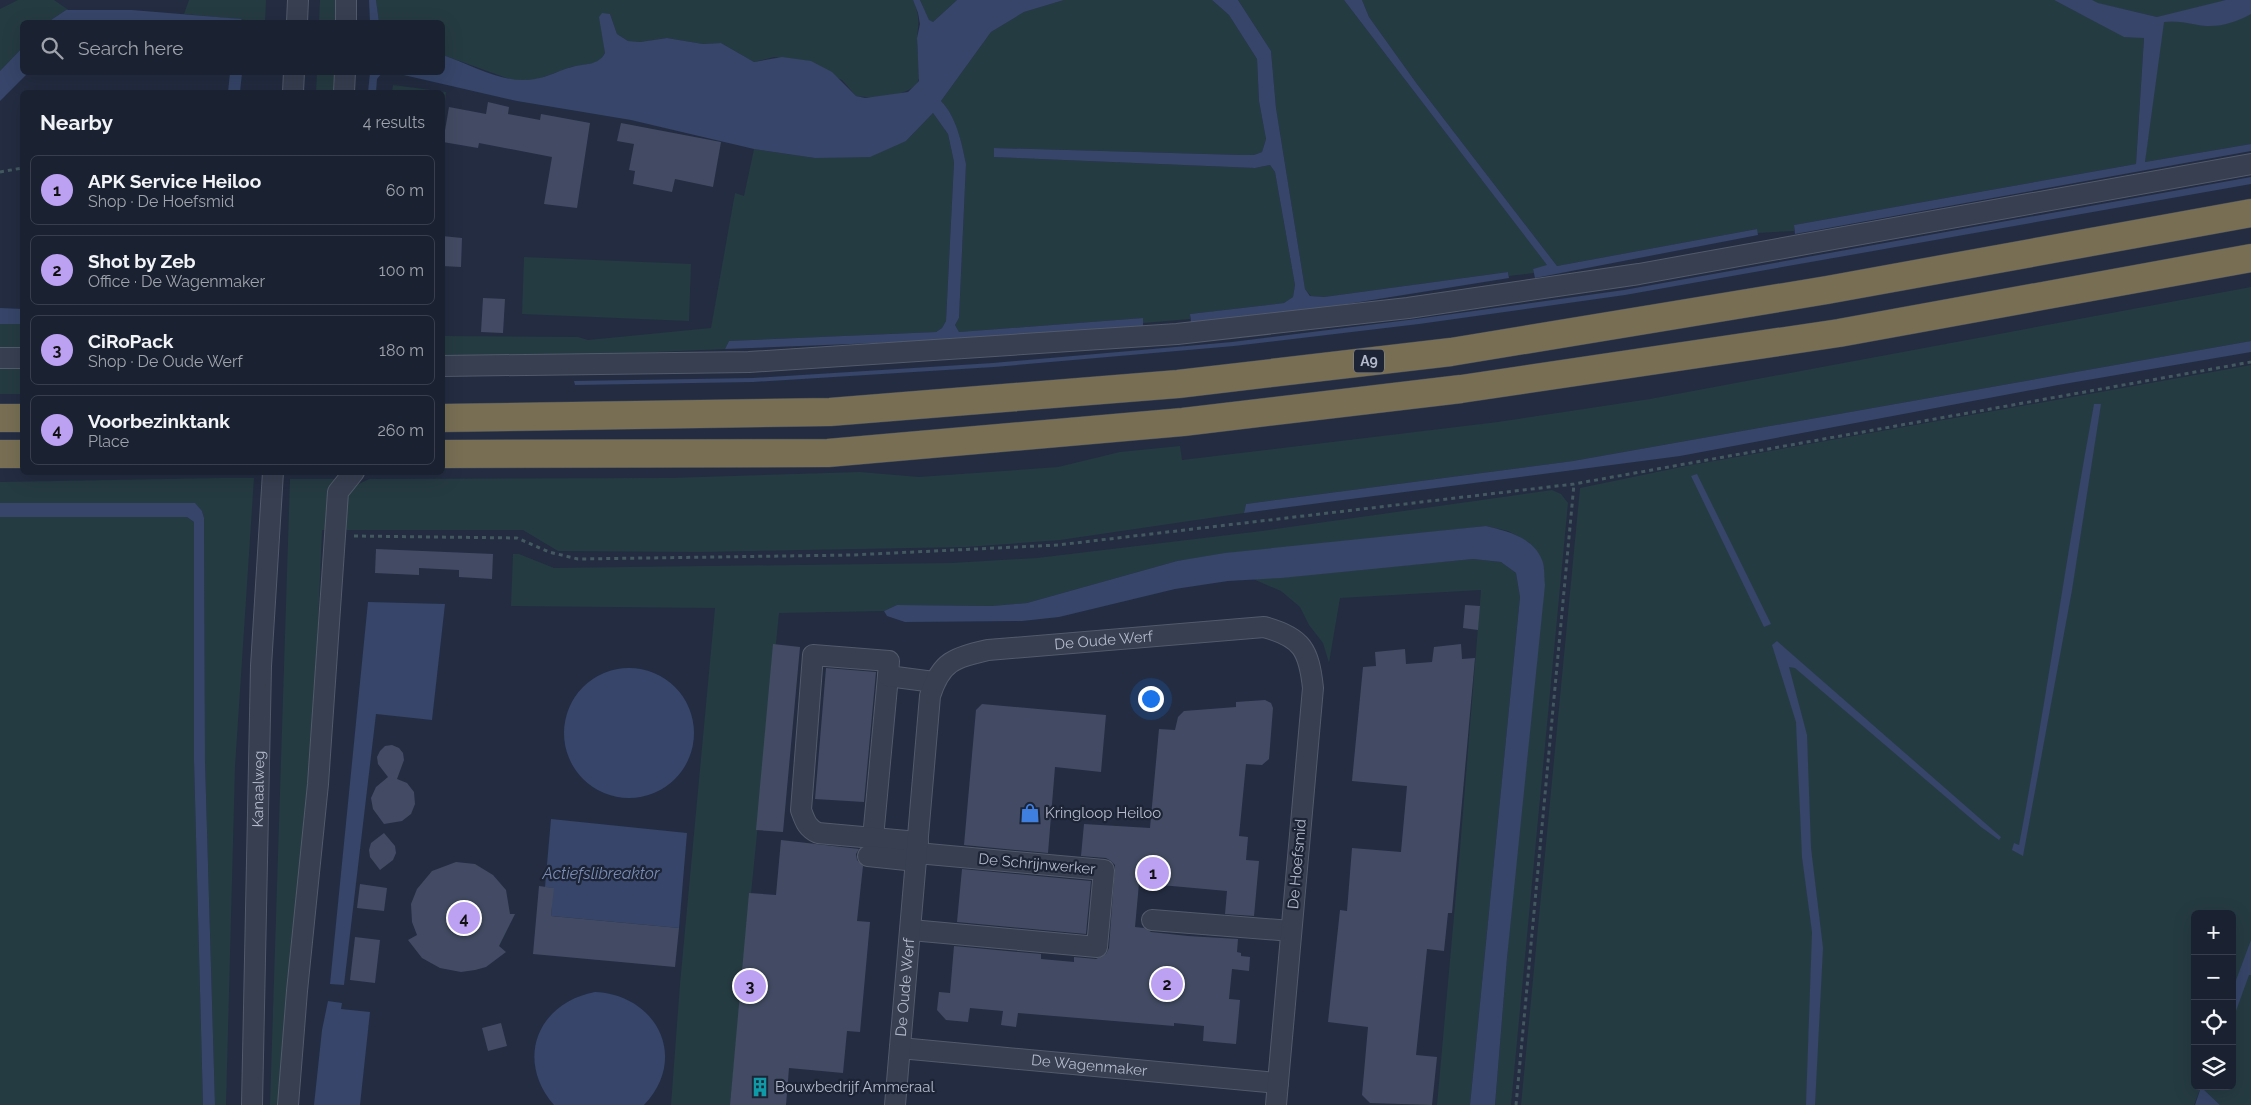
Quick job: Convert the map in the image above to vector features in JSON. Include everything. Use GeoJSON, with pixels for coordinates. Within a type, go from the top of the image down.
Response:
{"type":"FeatureCollection","features":[{"type":"Feature","properties":{"kind":"highway","name":"A9"},"geometry":{"type":"LineString","coordinates":[[445,418],[830,412],[1178,384],[1451,352],[1827,290],[2251,213]]}},
{"type":"Feature","properties":{"kind":"highway"},"geometry":{"type":"LineString","coordinates":[[445,454],[828,453],[1183,422],[1461,389],[1839,333],[2251,258]]}},
{"type":"Feature","properties":{"kind":"highway"},"geometry":{"type":"LineString","coordinates":[[0,418],[20,418]]}},
{"type":"Feature","properties":{"kind":"highway"},"geometry":{"type":"LineString","coordinates":[[0,454],[20,454]]}},
{"type":"Feature","properties":{"kind":"street"},"geometry":{"type":"LineString","coordinates":[[297,20],[298,0]]}},
{"type":"Feature","properties":{"kind":"street"},"geometry":{"type":"LineString","coordinates":[[346,0],[346,20]]}},
{"type":"Feature","properties":{"kind":"street"},"geometry":{"type":"LineString","coordinates":[[293,90],[294,75]]}},
{"type":"Feature","properties":{"kind":"street"},"geometry":{"type":"LineString","coordinates":[[344,90],[345,75]]}},
{"type":"Feature","properties":{"kind":"street"},"geometry":{"type":"LineString","coordinates":[[445,366],[749,362],[1177,334],[1408,308],[1639,274],[2251,164]]}},
{"type":"Feature","properties":{"kind":"street"},"geometry":{"type":"LineString","coordinates":[[0,358],[20,358]]}},
{"type":"Feature","properties":{"kind":"street","name":"Kanaalweg"},"geometry":{"type":"LineString","coordinates":[[252,1105],[261,666],[273,475]]}},
{"type":"Feature","properties":{"kind":"street"},"geometry":{"type":"LineString","coordinates":[[288,1105],[297,991],[318,784],[338,492],[352,475]]}},
{"type":"Feature","properties":{"kind":"street","name":"De Oude Werf"},"geometry":{"type":"LineString","coordinates":[[895,1105],[930,696],[934,682],[945,665],[966,655],[988,650],[1264,627],[1284,632]]}},
{"type":"Feature","properties":{"kind":"street","name":"De Hoefsmid"},"geometry":{"type":"LineString","coordinates":[[1276,1105],[1313,688],[1310,665],[1300,645],[1284,632]]}},
{"type":"Feature","properties":{"kind":"street"},"geometry":{"type":"LineString","coordinates":[[871,847],[890,662],[813,655],[801,810],[805,821],[810,829],[818,833],[871,847],[917,852]]}},
{"type":"Feature","properties":{"kind":"street"},"geometry":{"type":"LineString","coordinates":[[888,676],[934,682]]}},
{"type":"Feature","properties":{"kind":"street","name":"De Schrijnwerker"},"geometry":{"type":"LineString","coordinates":[[911,930],[1097,947],[1104,870],[917,852]]}},
{"type":"Feature","properties":{"kind":"street"},"geometry":{"type":"LineString","coordinates":[[1152,920],[1292,931]]}},
{"type":"Feature","properties":{"kind":"street","name":"De Wagenmaker"},"geometry":{"type":"LineString","coordinates":[[900,1048],[1278,1083]]}},
{"type":"Feature","properties":{"kind":"path"},"geometry":{"type":"LineString","coordinates":[[0,172],[20,168]]}},
{"type":"Feature","properties":{"kind":"path"},"geometry":{"type":"LineString","coordinates":[[336,536],[516,538],[549,552],[578,559],[852,555],[1058,545],[1574,484],[2251,362]]}},
{"type":"Feature","properties":{"kind":"path"},"geometry":{"type":"LineString","coordinates":[[1516,1105],[1574,484]]}},
{"type":"Feature","properties":{"kind":"shaded area"},"geometry":{"type":"Polygon","coordinates":[[[18,0],[54,0],[70,11],[66,10],[51,20],[20,20],[20,50],[0,71],[0,9],[18,0]]]}},
{"type":"Feature","properties":{"kind":"shaded area"},"geometry":{"type":"Polygon","coordinates":[[[189,0],[266,0],[265,20],[245,20],[184,14],[189,0]]]}},
{"type":"Feature","properties":{"kind":"shaded area"},"geometry":{"type":"Polygon","coordinates":[[[320,0],[338,0],[337,20],[319,20],[320,0]]]}},
{"type":"Feature","properties":{"kind":"shaded area"},"geometry":{"type":"Polygon","coordinates":[[[376,0],[913,0],[918,18],[917,45],[920,75],[915,85],[901,93],[881,97],[856,96],[842,80],[792,59],[774,57],[754,62],[721,43],[703,44],[667,38],[640,42],[628,41],[617,34],[610,14],[604,37],[605,53],[599,62],[571,67],[538,79],[515,81],[445,56],[445,20],[379,20],[376,0]]]}},
{"type":"Feature","properties":{"kind":"shaded area"},"geometry":{"type":"Polygon","coordinates":[[[920,0],[957,0],[933,22],[929,21],[920,0]]]}},
{"type":"Feature","properties":{"kind":"shaded area"},"geometry":{"type":"Polygon","coordinates":[[[1064,0],[1212,0],[1229,15],[1257,59],[1259,101],[1266,139],[1262,152],[1254,155],[1241,155],[995,148],[994,157],[1255,168],[1270,165],[1275,172],[1295,285],[1293,297],[1284,303],[1190,314],[1190,319],[1143,323],[1143,318],[959,332],[955,325],[959,318],[966,164],[951,114],[941,101],[991,32],[1024,12],[1064,0]]]}},
{"type":"Feature","properties":{"kind":"shaded area"},"geometry":{"type":"Polygon","coordinates":[[[1238,0],[1344,0],[1548,266],[1533,269],[1534,273],[1509,276],[1508,272],[1324,297],[1311,296],[1305,289],[1276,108],[1271,51],[1238,0]]]}},
{"type":"Feature","properties":{"kind":"shaded area"},"geometry":{"type":"Polygon","coordinates":[[[1362,0],[2054,0],[2081,14],[2144,38],[2136,164],[1794,225],[1794,231],[1757,233],[1757,229],[1557,266],[1417,84],[1369,17],[1362,0]]]}},
{"type":"Feature","properties":{"kind":"shaded area"},"geometry":{"type":"Polygon","coordinates":[[[2083,0],[2251,0],[2251,144],[2145,162],[2157,17],[2083,0]]]}},
{"type":"Feature","properties":{"kind":"shaded area"},"geometry":{"type":"Polygon","coordinates":[[[317,75],[336,75],[336,90],[316,90],[317,75]]]}},
{"type":"Feature","properties":{"kind":"shaded area"},"geometry":{"type":"Polygon","coordinates":[[[393,85],[431,90],[392,90],[393,85]]]}},
{"type":"Feature","properties":{"kind":"shaded area"},"geometry":{"type":"Polygon","coordinates":[[[933,113],[948,134],[954,162],[946,321],[942,328],[936,332],[729,341],[725,349],[588,355],[445,356],[445,336],[578,337],[588,340],[711,328],[735,193],[744,196],[754,149],[815,158],[906,141],[933,113]]]}},
{"type":"Feature","properties":{"kind":"shaded area"},"geometry":{"type":"Polygon","coordinates":[[[524,257],[691,264],[689,321],[522,314],[524,257]]]}},
{"type":"Feature","properties":{"kind":"shaded area"},"geometry":{"type":"Polygon","coordinates":[[[2251,287],[2251,341],[1573,461],[1246,504],[1244,513],[1060,540],[966,547],[700,552],[558,551],[523,530],[347,530],[341,525],[341,515],[349,489],[369,479],[670,478],[860,472],[919,477],[1058,467],[1120,452],[1180,446],[1182,460],[1498,422],[1650,399],[2251,287]]]}},
{"type":"Feature","properties":{"kind":"shaded area"},"geometry":{"type":"Polygon","coordinates":[[[0,324],[20,324],[20,353],[0,353],[0,324]]]}},
{"type":"Feature","properties":{"kind":"shaded area"},"geometry":{"type":"Polygon","coordinates":[[[2251,365],[2251,1105],[2220,1105],[2204,1090],[2236,1090],[2236,910],[2191,910],[2191,1090],[2200,1090],[2194,1105],[1521,1105],[1580,488],[1686,466],[2251,365]]]}},
{"type":"Feature","properties":{"kind":"shaded area"},"geometry":{"type":"Polygon","coordinates":[[[0,366],[20,366],[20,394],[0,394],[0,366]]]}},
{"type":"Feature","properties":{"kind":"shaded area"},"geometry":{"type":"Polygon","coordinates":[[[254,478],[235,767],[226,1105],[215,1105],[205,761],[204,518],[202,511],[194,503],[0,503],[0,482],[254,478]]]}},
{"type":"Feature","properties":{"kind":"shaded area"},"geometry":{"type":"Polygon","coordinates":[[[290,479],[335,479],[335,486],[330,530],[322,530],[314,720],[283,1105],[270,1105],[290,479]]]}},
{"type":"Feature","properties":{"kind":"shaded area"},"geometry":{"type":"Polygon","coordinates":[[[1552,490],[1561,494],[1568,503],[1511,1105],[1495,1105],[1507,958],[1530,543],[1508,531],[1486,526],[1177,561],[1027,603],[992,606],[897,605],[884,611],[779,613],[730,1105],[671,1105],[680,984],[715,608],[511,606],[513,554],[519,554],[554,568],[952,563],[1037,558],[1262,531],[1552,490]]]}},
{"type":"Feature","properties":{"kind":"shaded area"},"geometry":{"type":"Polygon","coordinates":[[[0,517],[187,517],[194,522],[194,760],[203,1105],[0,1105],[0,517]]]}},
{"type":"Feature","properties":{"kind":"shaded area"},"geometry":{"type":"Polygon","coordinates":[[[1473,559],[1501,562],[1516,573],[1520,597],[1470,1105],[1437,1105],[1481,590],[1340,598],[1329,663],[1323,643],[1309,625],[1300,607],[1281,591],[1253,579],[1473,559]]]}},
{"type":"Feature","properties":{"kind":"water"},"geometry":{"type":"Polygon","coordinates":[[[369,0],[376,0],[379,20],[370,20],[369,0]]]}},
{"type":"Feature","properties":{"kind":"water"},"geometry":{"type":"Polygon","coordinates":[[[913,0],[920,0],[929,20],[933,22],[957,0],[1064,0],[1024,12],[991,32],[941,101],[951,114],[966,164],[959,318],[955,325],[959,332],[1143,318],[1143,326],[953,340],[725,349],[729,341],[936,332],[942,328],[946,321],[954,162],[948,134],[933,113],[906,141],[870,157],[815,158],[754,149],[631,120],[517,101],[404,75],[445,75],[445,56],[500,77],[523,80],[540,78],[572,67],[595,62],[605,53],[599,17],[602,13],[610,14],[617,34],[628,41],[640,42],[667,38],[703,44],[721,43],[754,62],[782,57],[811,61],[832,72],[856,96],[865,98],[908,92],[919,81],[917,38],[920,24],[913,0]]]}},
{"type":"Feature","properties":{"kind":"water"},"geometry":{"type":"Polygon","coordinates":[[[1212,0],[1238,0],[1271,51],[1276,108],[1305,289],[1310,296],[1324,297],[1508,272],[1509,278],[1310,310],[1191,322],[1190,314],[1284,303],[1293,297],[1295,285],[1275,172],[1270,165],[1255,168],[994,157],[994,148],[1241,155],[1254,155],[1262,152],[1266,139],[1259,101],[1257,59],[1229,15],[1212,0]]]}},
{"type":"Feature","properties":{"kind":"water"},"geometry":{"type":"Polygon","coordinates":[[[1344,0],[1362,0],[1369,17],[1417,84],[1557,266],[1757,229],[1758,235],[1535,278],[1533,269],[1547,265],[1344,0]]]}},
{"type":"Feature","properties":{"kind":"water"},"geometry":{"type":"Polygon","coordinates":[[[2054,0],[2092,0],[2157,17],[2226,0],[2251,0],[2251,14],[2224,24],[2206,26],[2164,22],[2145,162],[2251,144],[2251,151],[1795,234],[1794,225],[2136,164],[2144,38],[2124,37],[2054,0]]]}},
{"type":"Feature","properties":{"kind":"water"},"geometry":{"type":"Polygon","coordinates":[[[66,10],[132,10],[242,20],[51,20],[66,10]]]}},
{"type":"Feature","properties":{"kind":"water"},"geometry":{"type":"Polygon","coordinates":[[[20,50],[20,75],[26,75],[0,101],[0,71],[20,50]]]}},
{"type":"Feature","properties":{"kind":"water"},"geometry":{"type":"Polygon","coordinates":[[[230,75],[242,75],[240,90],[228,90],[230,75]]]}},
{"type":"Feature","properties":{"kind":"water"},"geometry":{"type":"Polygon","coordinates":[[[370,75],[380,75],[377,79],[376,90],[368,90],[370,75]]]}},
{"type":"Feature","properties":{"kind":"water"},"geometry":{"type":"Polygon","coordinates":[[[2251,177],[2251,184],[1625,295],[1419,324],[1234,346],[994,367],[753,382],[575,385],[574,381],[753,378],[993,363],[1232,342],[1624,290],[2251,177]]]}},
{"type":"Feature","properties":{"kind":"water"},"geometry":{"type":"Polygon","coordinates":[[[0,308],[20,309],[20,324],[0,324],[0,308]]]}},
{"type":"Feature","properties":{"kind":"water"},"geometry":{"type":"Polygon","coordinates":[[[2251,341],[2251,352],[2058,385],[1680,456],[1244,513],[1246,504],[1573,461],[2251,341]]]}},
{"type":"Feature","properties":{"kind":"water"},"geometry":{"type":"Polygon","coordinates":[[[2094,404],[2101,404],[2072,590],[2023,856],[2012,850],[2014,843],[2019,845],[2094,404]]]}},
{"type":"Feature","properties":{"kind":"water"},"geometry":{"type":"Polygon","coordinates":[[[1697,474],[1771,624],[1764,627],[1691,476],[1697,474]]]}},
{"type":"Feature","properties":{"kind":"water"},"geometry":{"type":"Polygon","coordinates":[[[0,503],[195,503],[202,511],[204,518],[205,761],[215,1105],[203,1105],[194,760],[194,522],[187,517],[0,517],[0,503]]]}},
{"type":"Feature","properties":{"kind":"water"},"geometry":{"type":"Polygon","coordinates":[[[1486,526],[1502,530],[1526,540],[1538,552],[1543,563],[1545,585],[1507,958],[1495,1105],[1470,1105],[1520,597],[1516,573],[1501,562],[1473,559],[1281,578],[1228,581],[1175,589],[1059,617],[1022,621],[905,622],[887,616],[884,611],[897,605],[992,606],[1027,603],[1177,561],[1225,553],[1486,526]]]}},
{"type":"Feature","properties":{"kind":"water"},"geometry":{"type":"Polygon","coordinates":[[[368,602],[445,604],[432,720],[376,714],[344,985],[330,984],[368,602]]]}},
{"type":"Feature","properties":{"kind":"water"},"geometry":{"type":"Polygon","coordinates":[[[1777,641],[2001,837],[1999,840],[1981,827],[1795,668],[1789,667],[1807,735],[1811,848],[1823,948],[1815,1105],[1806,1105],[1812,932],[1802,857],[1796,722],[1772,645],[1777,641]]]}},
{"type":"Feature","properties":{"kind":"water"},"geometry":{"type":"Polygon","coordinates":[[[629,668],[642,669],[654,673],[675,687],[689,708],[693,720],[693,746],[689,758],[675,779],[654,793],[642,797],[629,798],[616,797],[604,793],[583,779],[569,758],[565,746],[564,733],[565,720],[569,708],[583,687],[604,673],[616,669],[629,668]]]}},
{"type":"Feature","properties":{"kind":"water","name":"Actiefslibreaktor"},"geometry":{"type":"Polygon","coordinates":[[[551,819],[687,833],[679,928],[551,916],[553,888],[545,887],[551,819]]]}},
{"type":"Feature","properties":{"kind":"water"},"geometry":{"type":"Polygon","coordinates":[[[2251,940],[2251,975],[2249,975],[2236,1011],[2236,980],[2251,940]]]}},
{"type":"Feature","properties":{"kind":"water"},"geometry":{"type":"Polygon","coordinates":[[[595,992],[617,996],[635,1004],[650,1017],[660,1032],[665,1049],[664,1068],[657,1087],[644,1105],[554,1105],[542,1088],[536,1070],[535,1052],[538,1036],[546,1021],[559,1008],[575,998],[595,992]]]}},
{"type":"Feature","properties":{"kind":"water"},"geometry":{"type":"Polygon","coordinates":[[[328,1001],[342,1003],[341,1009],[370,1012],[360,1105],[314,1105],[322,1030],[328,1001]]]}},
{"type":"Feature","properties":{"kind":"water"},"geometry":{"type":"Polygon","coordinates":[[[2200,1090],[2204,1090],[2220,1105],[2195,1105],[2200,1090]]]}},
{"type":"Feature","properties":{"kind":"building"},"geometry":{"type":"Polygon","coordinates":[[[488,102],[509,107],[508,114],[540,120],[541,114],[590,123],[577,208],[544,204],[552,157],[479,143],[478,148],[445,142],[449,107],[486,114],[488,102]]]}},
{"type":"Feature","properties":{"kind":"building"},"geometry":{"type":"Polygon","coordinates":[[[621,123],[721,142],[713,187],[675,179],[672,192],[633,184],[635,171],[629,170],[634,144],[617,141],[621,123]]]}},
{"type":"Feature","properties":{"kind":"building"},"geometry":{"type":"Polygon","coordinates":[[[445,236],[462,238],[461,267],[445,266],[445,236]]]}},
{"type":"Feature","properties":{"kind":"building"},"geometry":{"type":"Polygon","coordinates":[[[483,298],[505,299],[503,333],[481,332],[483,298]]]}},
{"type":"Feature","properties":{"kind":"building"},"geometry":{"type":"Polygon","coordinates":[[[376,549],[493,554],[492,579],[459,577],[459,570],[419,568],[419,575],[375,573],[376,549]]]}},
{"type":"Feature","properties":{"kind":"building"},"geometry":{"type":"Polygon","coordinates":[[[1465,605],[1480,606],[1478,630],[1463,628],[1465,605]]]}},
{"type":"Feature","properties":{"kind":"building"},"geometry":{"type":"Polygon","coordinates":[[[773,644],[800,647],[783,832],[756,830],[773,644]]]}},
{"type":"Feature","properties":{"kind":"building"},"geometry":{"type":"Polygon","coordinates":[[[1461,644],[1462,659],[1475,658],[1452,913],[1448,913],[1444,951],[1427,949],[1416,1055],[1437,1057],[1432,1105],[1370,1103],[1362,1095],[1368,1027],[1328,1022],[1340,910],[1347,911],[1352,848],[1401,852],[1407,786],[1352,781],[1363,667],[1376,666],[1375,652],[1405,649],[1406,664],[1432,662],[1434,647],[1461,644]]]}},
{"type":"Feature","properties":{"kind":"building"},"geometry":{"type":"Polygon","coordinates":[[[826,668],[876,672],[864,802],[815,799],[826,668]]]}},
{"type":"Feature","properties":{"kind":"building"},"geometry":{"type":"Polygon","coordinates":[[[1265,700],[1271,703],[1273,708],[1269,759],[1262,765],[1246,764],[1239,836],[1248,837],[1246,860],[1259,861],[1254,916],[1225,914],[1227,891],[1139,883],[1135,927],[1144,928],[1151,932],[1238,939],[1237,952],[1241,953],[1241,956],[1250,957],[1249,971],[1232,969],[1229,999],[1240,1000],[1236,1044],[1203,1041],[1204,1026],[1174,1023],[1174,1026],[1018,1013],[1016,1027],[1001,1025],[1003,1011],[970,1008],[968,1022],[946,1020],[937,1010],[939,992],[950,993],[954,946],[1041,954],[1041,959],[1074,962],[1074,957],[1096,959],[1106,954],[1109,948],[1115,865],[1106,858],[1081,856],[1084,824],[1150,828],[1159,729],[1175,730],[1178,717],[1184,711],[1236,707],[1236,702],[1265,700]]]}},
{"type":"Feature","properties":{"kind":"building"},"geometry":{"type":"Polygon","coordinates":[[[982,704],[1106,715],[1101,772],[1055,767],[1048,853],[964,845],[976,710],[982,704]]]}},
{"type":"Feature","properties":{"kind":"building"},"geometry":{"type":"Polygon","coordinates":[[[392,745],[399,748],[403,753],[404,760],[397,779],[407,783],[414,792],[415,804],[411,814],[402,821],[384,824],[373,809],[371,798],[376,787],[388,777],[378,764],[377,757],[385,746],[392,745]]]}},
{"type":"Feature","properties":{"kind":"building"},"geometry":{"type":"Polygon","coordinates":[[[384,833],[395,846],[396,853],[393,860],[380,870],[370,857],[369,850],[371,843],[384,833]]]}},
{"type":"Feature","properties":{"kind":"building"},"geometry":{"type":"Polygon","coordinates":[[[781,840],[859,849],[856,854],[857,860],[863,866],[857,921],[870,922],[860,1032],[847,1031],[843,1073],[789,1068],[786,1105],[730,1105],[749,893],[776,895],[781,840]]]}},
{"type":"Feature","properties":{"kind":"building"},"geometry":{"type":"Polygon","coordinates":[[[456,862],[475,864],[493,875],[506,890],[510,914],[515,914],[499,946],[506,952],[486,967],[461,972],[440,968],[422,958],[408,940],[417,935],[412,922],[411,904],[417,889],[432,871],[456,862]]]}},
{"type":"Feature","properties":{"kind":"building"},"geometry":{"type":"Polygon","coordinates":[[[962,869],[1091,881],[1086,934],[957,922],[962,869]]]}},
{"type":"Feature","properties":{"kind":"building"},"geometry":{"type":"Polygon","coordinates":[[[360,884],[387,888],[384,911],[357,908],[360,884]]]}},
{"type":"Feature","properties":{"kind":"building"},"geometry":{"type":"Polygon","coordinates":[[[539,886],[554,888],[551,916],[679,928],[675,967],[533,954],[539,886]]]}},
{"type":"Feature","properties":{"kind":"building"},"geometry":{"type":"Polygon","coordinates":[[[355,937],[380,940],[375,983],[350,980],[355,937]]]}},
{"type":"Feature","properties":{"kind":"building"},"geometry":{"type":"Polygon","coordinates":[[[501,1023],[507,1046],[488,1051],[482,1028],[501,1023]]]}},
{"type":"Feature","properties":{"kind":"place","name":"Kringloop Heiloo"},"geometry":{"type":"Point","coordinates":[1030,813]}},
{"type":"Feature","properties":{"kind":"place","name":"APK Service Heiloo"},"geometry":{"type":"Point","coordinates":[1153,873]}},
{"type":"Feature","properties":{"kind":"place","name":"Voorbezinktank"},"geometry":{"type":"Point","coordinates":[464,918]}},
{"type":"Feature","properties":{"kind":"place","name":"Shot by Zeb"},"geometry":{"type":"Point","coordinates":[1167,984]}},
{"type":"Feature","properties":{"kind":"place","name":"CiRoPack"},"geometry":{"type":"Point","coordinates":[750,986]}},
{"type":"Feature","properties":{"kind":"place","name":"Bouwbedrijf Ammeraal"},"geometry":{"type":"Point","coordinates":[760,1087]}}]}
